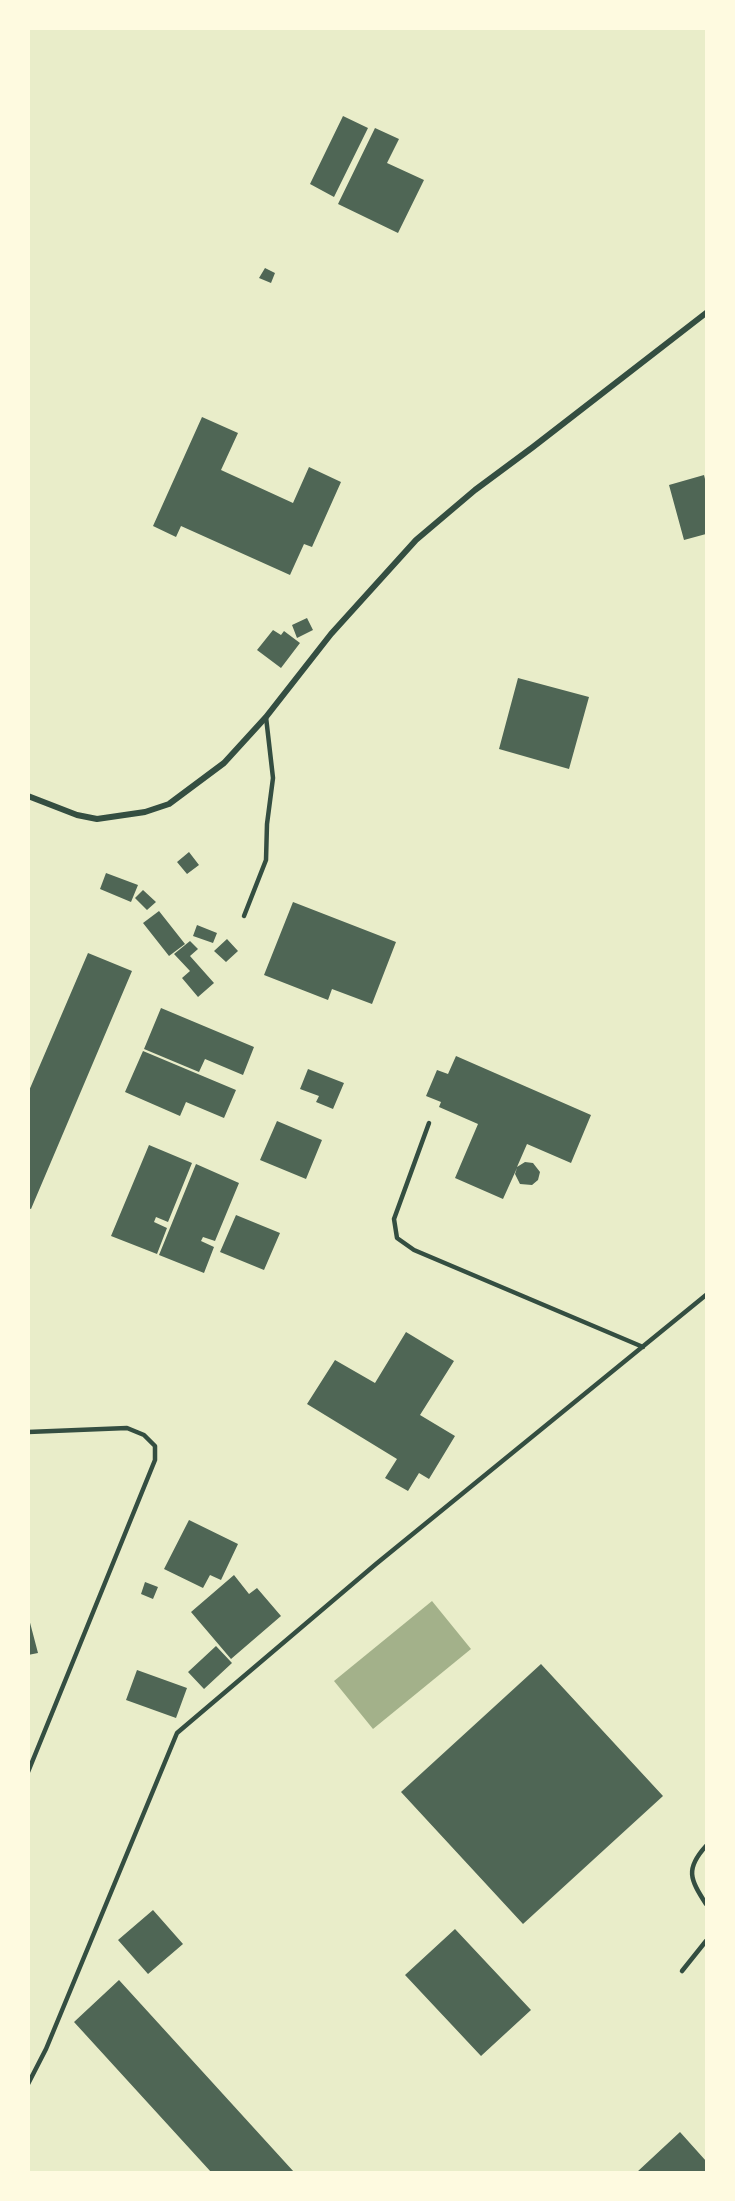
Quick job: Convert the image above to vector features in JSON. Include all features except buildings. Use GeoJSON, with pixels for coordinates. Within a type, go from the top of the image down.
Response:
{"type":"FeatureCollection","features":[{"type":"Feature","properties":{"kind":"street"},"geometry":{"type":"LineString","coordinates":[[28,796],[77,815],[97,819],[145,812],[169,804],[224,763],[266,717],[331,634],[416,540],[475,490],[706,313]]}},
{"type":"Feature","properties":{"kind":"lane"},"geometry":{"type":"LineString","coordinates":[[244,916],[266,860],[267,824],[273,778],[266,717]]}},
{"type":"Feature","properties":{"kind":"lane"},"geometry":{"type":"LineString","coordinates":[[429,1123],[394,1219],[397,1238],[414,1250],[643,1347]]}},
{"type":"Feature","properties":{"kind":"lane"},"geometry":{"type":"LineString","coordinates":[[28,2084],[46,2049],[177,1733],[376,1564],[706,1295]]}},
{"type":"Feature","properties":{"kind":"lane"},"geometry":{"type":"LineString","coordinates":[[28,1432],[127,1428],[144,1435],[155,1446],[155,1460],[28,1772]]}},
{"type":"Feature","properties":{"kind":"lane"},"geometry":{"type":"LineString","coordinates":[[706,1846],[694,1859],[690,1871],[696,1888],[706,1904]]}},
{"type":"Feature","properties":{"kind":"lane"},"geometry":{"type":"LineString","coordinates":[[682,1971],[706,1941]]}},
{"type":"Feature","properties":{"kind":"shaded area"},"geometry":{"type":"Polygon","coordinates":[[[432,1601],[471,1649],[373,1729],[334,1681],[432,1601]]]}}]}
